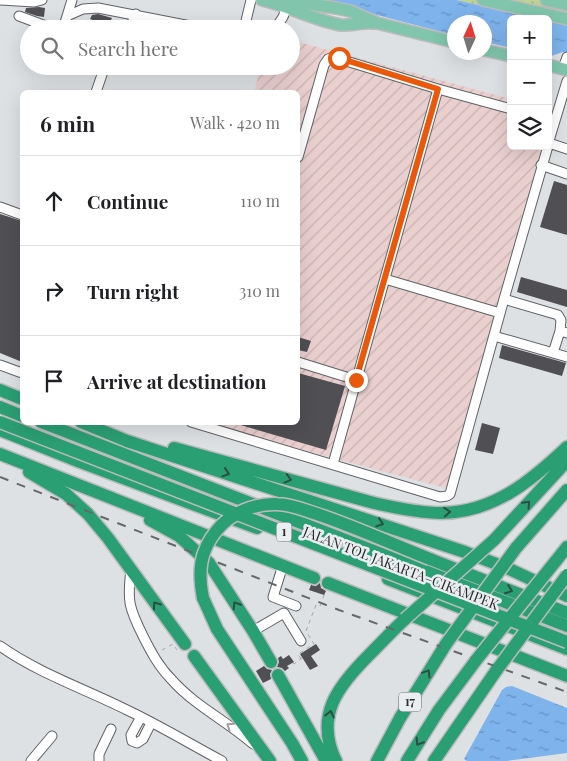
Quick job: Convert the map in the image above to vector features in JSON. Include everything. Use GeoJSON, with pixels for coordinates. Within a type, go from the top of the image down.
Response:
{"type":"FeatureCollection","features":[{"type":"Feature","properties":{"kind":"highway"},"geometry":{"type":"LineString","coordinates":[[0,390],[20,398]]}},
{"type":"Feature","properties":{"kind":"highway"},"geometry":{"type":"LineString","coordinates":[[0,407],[20,415]]}},
{"type":"Feature","properties":{"kind":"highway","name":"1"},"geometry":{"type":"LineString","coordinates":[[0,414],[20,422]]}},
{"type":"Feature","properties":{"kind":"highway","name":"1"},"geometry":{"type":"LineString","coordinates":[[0,422],[567,642]]}},
{"type":"Feature","properties":{"kind":"highway","name":"1"},"geometry":{"type":"LineString","coordinates":[[28,425],[567,634]]}},
{"type":"Feature","properties":{"kind":"highway","name":"JALAN TOL JAKARTA–CIKAMPEK"},"geometry":{"type":"LineString","coordinates":[[49,425],[567,626]]}},
{"type":"Feature","properties":{"kind":"highway"},"geometry":{"type":"LineString","coordinates":[[88,425],[136,444],[465,552],[507,568],[567,596]]}},
{"type":"Feature","properties":{"kind":"highway"},"geometry":{"type":"LineString","coordinates":[[99,425],[139,439],[399,509],[442,513],[462,511],[480,506],[513,492],[554,460],[567,447]]}},
{"type":"Feature","properties":{"kind":"highway","name":"JALAN TOL JAKARTA–CIKAMPEK"},"geometry":{"type":"LineString","coordinates":[[0,430],[567,649]]}},
{"type":"Feature","properties":{"kind":"highway"},"geometry":{"type":"LineString","coordinates":[[0,455],[314,578]]}},
{"type":"Feature","properties":{"kind":"highway"},"geometry":{"type":"LineString","coordinates":[[0,455],[66,494],[88,514],[131,570],[181,647]]}},
{"type":"Feature","properties":{"kind":"highway"},"geometry":{"type":"LineString","coordinates":[[336,761],[328,741],[327,728],[329,716],[337,693],[352,672],[405,619],[494,540],[567,461]]}},
{"type":"Feature","properties":{"kind":"highway","name":"17"},"geometry":{"type":"LineString","coordinates":[[377,761],[400,718],[446,644],[516,548],[567,490]]}},
{"type":"Feature","properties":{"kind":"highway"},"geometry":{"type":"LineString","coordinates":[[106,496],[179,536],[208,563],[271,662]]}},
{"type":"Feature","properties":{"kind":"highway"},"geometry":{"type":"LineString","coordinates":[[302,761],[217,629],[202,598],[200,580],[202,557],[210,538],[221,525],[237,513],[256,506],[277,504],[298,508],[329,518],[567,613]]}},
{"type":"Feature","properties":{"kind":"highway","name":"17"},"geometry":{"type":"LineString","coordinates":[[407,761],[439,710],[477,658],[567,547]]}},
{"type":"Feature","properties":{"kind":"highway"},"geometry":{"type":"LineString","coordinates":[[434,761],[498,668],[567,575]]}},
{"type":"Feature","properties":{"kind":"highway"},"geometry":{"type":"LineString","coordinates":[[326,589],[567,676]]}},
{"type":"Feature","properties":{"kind":"highway"},"geometry":{"type":"LineString","coordinates":[[194,656],[269,759]]}},
{"type":"Feature","properties":{"kind":"highway"},"geometry":{"type":"LineString","coordinates":[[445,761],[498,668]]}},
{"type":"Feature","properties":{"kind":"highway"},"geometry":{"type":"LineString","coordinates":[[278,675],[326,761]]}},
{"type":"Feature","properties":{"kind":"main road"},"geometry":{"type":"LineString","coordinates":[[262,0],[285,5],[320,20],[343,25],[364,22],[377,23],[447,40]]}},
{"type":"Feature","properties":{"kind":"main road"},"geometry":{"type":"LineString","coordinates":[[483,0],[567,18]]}},
{"type":"Feature","properties":{"kind":"main road"},"geometry":{"type":"LineString","coordinates":[[546,0],[567,5]]}},
{"type":"Feature","properties":{"kind":"main road"},"geometry":{"type":"LineString","coordinates":[[492,52],[507,55]]}},
{"type":"Feature","properties":{"kind":"main road"},"geometry":{"type":"LineString","coordinates":[[552,66],[565,69]]}},
{"type":"Feature","properties":{"kind":"street"},"geometry":{"type":"LineString","coordinates":[[0,0],[34,2],[42,0]]}},
{"type":"Feature","properties":{"kind":"street"},"geometry":{"type":"LineString","coordinates":[[66,20],[72,0]]}},
{"type":"Feature","properties":{"kind":"street"},"geometry":{"type":"LineString","coordinates":[[246,20],[251,0]]}},
{"type":"Feature","properties":{"kind":"street"},"geometry":{"type":"LineString","coordinates":[[281,20],[285,5]]}},
{"type":"Feature","properties":{"kind":"street"},"geometry":{"type":"LineString","coordinates":[[67,16],[83,9],[98,8],[164,20]]}},
{"type":"Feature","properties":{"kind":"street"},"geometry":{"type":"LineString","coordinates":[[133,20],[136,14]]}},
{"type":"Feature","properties":{"kind":"street"},"geometry":{"type":"LineString","coordinates":[[19,16],[30,20]]}},
{"type":"Feature","properties":{"kind":"street"},"geometry":{"type":"LineString","coordinates":[[300,150],[324,65],[328,59],[333,57],[507,108]]}},
{"type":"Feature","properties":{"kind":"street"},"geometry":{"type":"LineString","coordinates":[[565,69],[567,57]]}},
{"type":"Feature","properties":{"kind":"street"},"geometry":{"type":"LineString","coordinates":[[97,90],[102,75]]}},
{"type":"Feature","properties":{"kind":"street"},"geometry":{"type":"LineString","coordinates":[[552,121],[567,82]]}},
{"type":"Feature","properties":{"kind":"street"},"geometry":{"type":"LineString","coordinates":[[332,464],[438,89]]}},
{"type":"Feature","properties":{"kind":"street"},"geometry":{"type":"LineString","coordinates":[[552,145],[567,149]]}},
{"type":"Feature","properties":{"kind":"street"},"geometry":{"type":"LineString","coordinates":[[201,425],[440,497],[450,494],[546,150]]}},
{"type":"Feature","properties":{"kind":"street"},"geometry":{"type":"LineString","coordinates":[[541,165],[567,174]]}},
{"type":"Feature","properties":{"kind":"street"},"geometry":{"type":"LineString","coordinates":[[0,206],[20,214]]}},
{"type":"Feature","properties":{"kind":"street"},"geometry":{"type":"LineString","coordinates":[[385,279],[500,313]]}},
{"type":"Feature","properties":{"kind":"street"},"geometry":{"type":"LineString","coordinates":[[504,299],[558,315],[563,332],[554,354]]}},
{"type":"Feature","properties":{"kind":"street"},"geometry":{"type":"LineString","coordinates":[[494,336],[567,357]]}},
{"type":"Feature","properties":{"kind":"street"},"geometry":{"type":"LineString","coordinates":[[300,363],[356,380]]}},
{"type":"Feature","properties":{"kind":"street"},"geometry":{"type":"LineString","coordinates":[[0,365],[20,372]]}},
{"type":"Feature","properties":{"kind":"street"},"geometry":{"type":"LineString","coordinates":[[283,565],[274,597],[296,606]]}},
{"type":"Feature","properties":{"kind":"street"},"geometry":{"type":"LineString","coordinates":[[131,570],[128,590],[131,611],[163,671],[182,690],[242,734],[269,759]]}},
{"type":"Feature","properties":{"kind":"street"},"geometry":{"type":"LineString","coordinates":[[253,631],[284,613],[301,641]]}},
{"type":"Feature","properties":{"kind":"street"},"geometry":{"type":"LineString","coordinates":[[0,646],[23,660],[141,717],[222,761]]}},
{"type":"Feature","properties":{"kind":"street"},"geometry":{"type":"LineString","coordinates":[[141,717],[131,735],[132,741],[137,743],[143,739],[152,723]]}},
{"type":"Feature","properties":{"kind":"street"},"geometry":{"type":"LineString","coordinates":[[99,761],[99,754],[111,729]]}},
{"type":"Feature","properties":{"kind":"street"},"geometry":{"type":"LineString","coordinates":[[31,761],[52,736]]}},
{"type":"Feature","properties":{"kind":"path"},"geometry":{"type":"LineString","coordinates":[[293,663],[302,659],[298,654],[314,644],[306,631],[316,605],[320,606],[326,589]]}},
{"type":"Feature","properties":{"kind":"path"},"geometry":{"type":"LineString","coordinates":[[162,650],[173,644],[181,647]]}},
{"type":"Feature","properties":{"kind":"shaded area"},"geometry":{"type":"Polygon","coordinates":[[[300,42],[507,98],[507,150],[541,150],[449,489],[209,425],[300,425],[300,90],[255,90],[259,75],[300,75],[300,42]]]}},
{"type":"Feature","properties":{"kind":"green space"},"geometry":{"type":"Polygon","coordinates":[[[456,0],[547,0],[567,5],[567,26],[552,21],[552,15],[526,15],[456,0]]]}},
{"type":"Feature","properties":{"kind":"water"},"geometry":{"type":"Polygon","coordinates":[[[319,0],[456,0],[524,15],[507,15],[507,47],[492,44],[492,15],[447,15],[447,33],[373,14],[361,9],[319,0]]]}},
{"type":"Feature","properties":{"kind":"water"},"geometry":{"type":"Polygon","coordinates":[[[552,21],[567,26],[567,52],[552,56],[552,21]]]}},
{"type":"Feature","properties":{"kind":"water"},"geometry":{"type":"Polygon","coordinates":[[[512,686],[567,708],[567,753],[507,761],[467,761],[464,759],[502,690],[512,686]]]}},
{"type":"Feature","properties":{"kind":"building"},"geometry":{"type":"Polygon","coordinates":[[[26,8],[45,8],[44,17],[25,12],[26,8]]]}},
{"type":"Feature","properties":{"kind":"building"},"geometry":{"type":"Polygon","coordinates":[[[98,14],[112,18],[111,20],[93,20],[90,19],[92,15],[98,14]]]}},
{"type":"Feature","properties":{"kind":"building"},"geometry":{"type":"Polygon","coordinates":[[[554,181],[567,185],[567,235],[540,227],[554,181]]]}},
{"type":"Feature","properties":{"kind":"building"},"geometry":{"type":"Polygon","coordinates":[[[0,214],[20,220],[20,361],[0,353],[0,214]]]}},
{"type":"Feature","properties":{"kind":"building"},"geometry":{"type":"Polygon","coordinates":[[[521,277],[567,290],[567,307],[517,292],[521,277]]]}},
{"type":"Feature","properties":{"kind":"building"},"geometry":{"type":"Polygon","coordinates":[[[300,338],[311,341],[307,352],[300,350],[300,338]]]}},
{"type":"Feature","properties":{"kind":"building"},"geometry":{"type":"Polygon","coordinates":[[[502,345],[566,363],[562,376],[499,358],[502,345]]]}},
{"type":"Feature","properties":{"kind":"building"},"geometry":{"type":"Polygon","coordinates":[[[300,374],[345,386],[326,450],[240,425],[300,425],[300,374]]]}},
{"type":"Feature","properties":{"kind":"building"},"geometry":{"type":"Polygon","coordinates":[[[482,423],[500,428],[493,454],[475,450],[482,423]]]}},
{"type":"Feature","properties":{"kind":"building"},"geometry":{"type":"Polygon","coordinates":[[[320,583],[321,588],[326,591],[324,595],[309,590],[311,585],[316,586],[320,583]]]}},
{"type":"Feature","properties":{"kind":"building"},"geometry":{"type":"Polygon","coordinates":[[[316,644],[320,650],[311,656],[318,666],[310,670],[300,654],[316,644]]]}},
{"type":"Feature","properties":{"kind":"building"},"geometry":{"type":"Polygon","coordinates":[[[289,655],[294,662],[287,666],[289,668],[285,671],[277,667],[278,658],[281,656],[283,659],[289,655]]]}},
{"type":"Feature","properties":{"kind":"building"},"geometry":{"type":"Polygon","coordinates":[[[264,666],[272,670],[270,674],[271,679],[263,683],[256,671],[264,666]]]}},
{"type":"Feature","properties":{"kind":"railway"},"geometry":{"type":"LineString","coordinates":[[0,477],[339,610],[567,692]]}},
{"type":"Feature","properties":{"kind":"route"},"geometry":{"type":"LineString","coordinates":[[339,58],[438,89],[356,380]]}}]}
